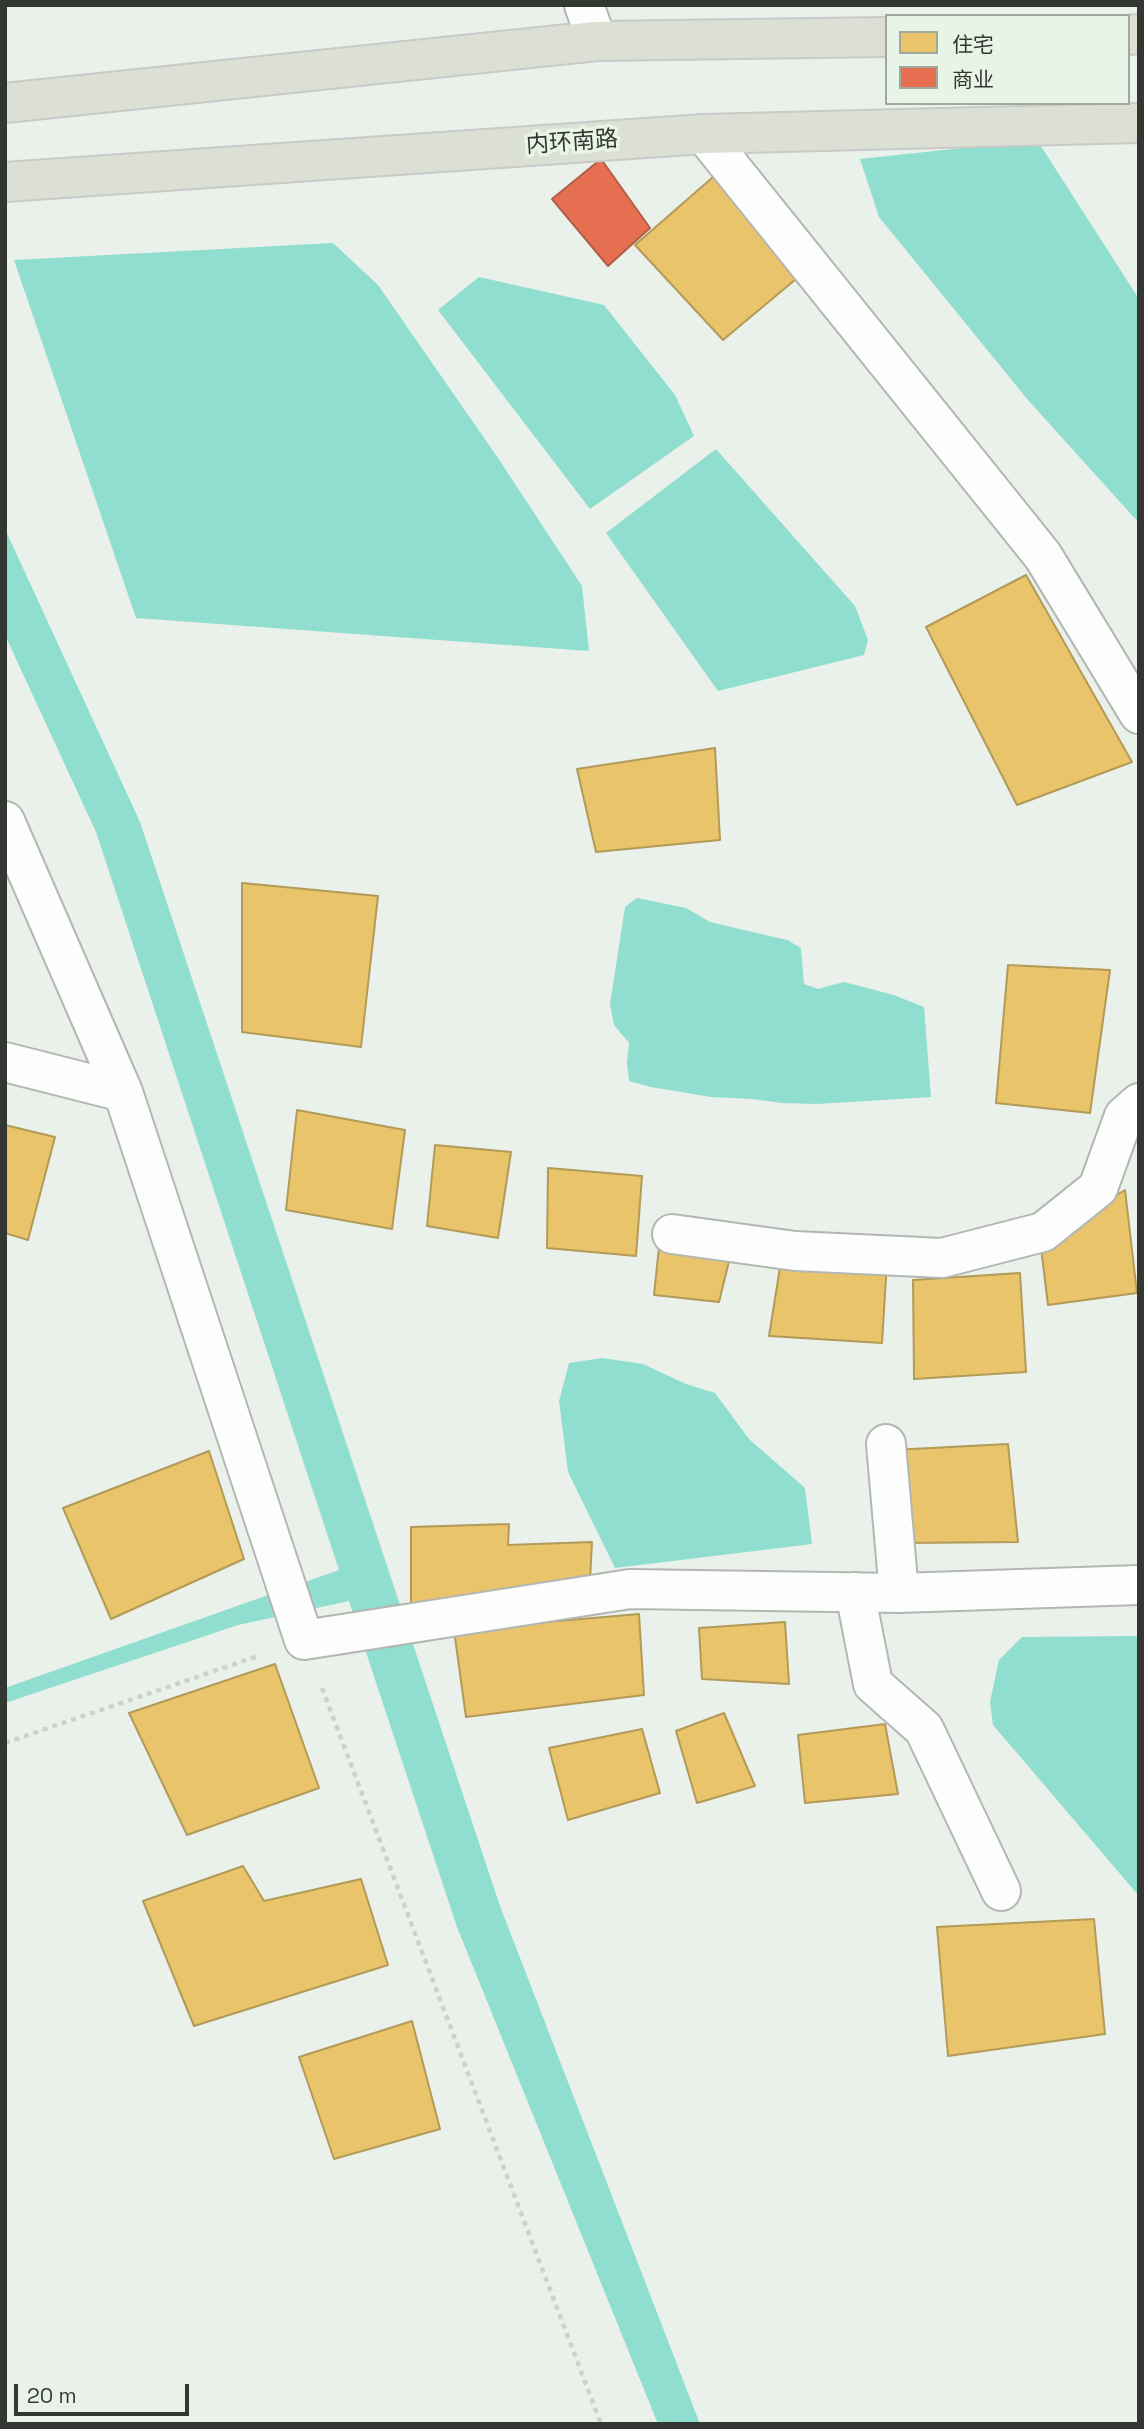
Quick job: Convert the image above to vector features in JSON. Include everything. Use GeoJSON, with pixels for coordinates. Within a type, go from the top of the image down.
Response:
{"type":"FeatureCollection","features":[{"type":"Feature","properties":{"kind":"main road"},"geometry":{"type":"LineString","coordinates":[[5,103],[597,41],[885,37]]}},
{"type":"Feature","properties":{"kind":"main road","name":"内环南路"},"geometry":{"type":"LineString","coordinates":[[5,182],[704,134],[1139,123]]}},
{"type":"Feature","properties":{"kind":"street"},"geometry":{"type":"LineString","coordinates":[[584,5],[597,41]]}},
{"type":"Feature","properties":{"kind":"street"},"geometry":{"type":"LineString","coordinates":[[704,134],[1043,556],[1139,714]]}},
{"type":"Feature","properties":{"kind":"street"},"geometry":{"type":"LineString","coordinates":[[5,821],[123,1092],[304,1640],[630,1589],[899,1593],[1139,1585]]}},
{"type":"Feature","properties":{"kind":"street"},"geometry":{"type":"LineString","coordinates":[[5,1062],[123,1092]]}},
{"type":"Feature","properties":{"kind":"street"},"geometry":{"type":"LineString","coordinates":[[672,1234],[795,1251],[942,1258],[1043,1232],[1098,1188],[1124,1116],[1139,1103]]}},
{"type":"Feature","properties":{"kind":"street"},"geometry":{"type":"LineString","coordinates":[[886,1444],[899,1593]]}},
{"type":"Feature","properties":{"kind":"street"},"geometry":{"type":"LineString","coordinates":[[855,1592],[873,1685],[924,1729],[1001,1891]]}},
{"type":"Feature","properties":{"kind":"path"},"geometry":{"type":"LineString","coordinates":[[5,1743],[304,1640],[601,2424]]}},
{"type":"Feature","properties":{"kind":"water"},"geometry":{"type":"Polygon","coordinates":[[[1037,140],[1139,299],[1139,523],[1028,400],[879,217],[860,159],[1037,140]]]}},
{"type":"Feature","properties":{"kind":"water"},"geometry":{"type":"Polygon","coordinates":[[[333,243],[378,285],[498,458],[582,586],[589,651],[136,618],[14,260],[333,243]]]}},
{"type":"Feature","properties":{"kind":"water"},"geometry":{"type":"Polygon","coordinates":[[[479,277],[604,305],[675,395],[694,436],[590,509],[438,310],[479,277]]]}},
{"type":"Feature","properties":{"kind":"water"},"geometry":{"type":"Polygon","coordinates":[[[716,449],[855,606],[868,640],[864,655],[718,691],[606,533],[716,449]]]}},
{"type":"Feature","properties":{"kind":"water"},"geometry":{"type":"Polygon","coordinates":[[[5,529],[140,822],[500,1906],[700,2424],[658,2424],[457,1927],[349,1601],[238,1625],[5,1703],[5,1688],[339,1570],[96,832],[5,635],[5,529]]]}},
{"type":"Feature","properties":{"kind":"water"},"geometry":{"type":"Polygon","coordinates":[[[637,898],[686,908],[710,922],[787,940],[801,948],[804,984],[818,989],[844,982],[894,995],[924,1007],[931,1097],[817,1104],[782,1103],[711,1097],[629,1081],[629,1043],[614,1025],[610,1004],[625,907],[637,898]]]}},
{"type":"Feature","properties":{"kind":"water"},"geometry":{"type":"Polygon","coordinates":[[[602,1358],[643,1364],[686,1384],[715,1393],[749,1439],[805,1488],[812,1544],[615,1568],[568,1472],[559,1401],[569,1363],[602,1358]]]}},
{"type":"Feature","properties":{"kind":"water"},"geometry":{"type":"Polygon","coordinates":[[[1139,1636],[1139,1896],[993,1725],[990,1702],[999,1660],[1022,1637],[1139,1636]]]}},
{"type":"Feature","properties":{"kind":"building: 住宅"},"geometry":{"type":"Polygon","coordinates":[[[720,171],[802,274],[723,340],[635,245],[720,171]]]}},
{"type":"Feature","properties":{"kind":"building: 住宅"},"geometry":{"type":"Polygon","coordinates":[[[1026,575],[1132,762],[1017,805],[926,627],[1026,575]]]}},
{"type":"Feature","properties":{"kind":"building: 住宅"},"geometry":{"type":"Polygon","coordinates":[[[715,748],[720,840],[596,852],[577,769],[715,748]]]}},
{"type":"Feature","properties":{"kind":"building: 住宅"},"geometry":{"type":"Polygon","coordinates":[[[242,883],[378,896],[361,1047],[242,1032],[242,883]]]}},
{"type":"Feature","properties":{"kind":"building: 住宅"},"geometry":{"type":"Polygon","coordinates":[[[1008,965],[1110,970],[1090,1113],[996,1103],[1008,965]]]}},
{"type":"Feature","properties":{"kind":"building: 住宅"},"geometry":{"type":"Polygon","coordinates":[[[297,1110],[405,1130],[392,1229],[286,1210],[297,1110]]]}},
{"type":"Feature","properties":{"kind":"building: 住宅"},"geometry":{"type":"Polygon","coordinates":[[[5,1125],[55,1137],[28,1240],[5,1233],[5,1125]]]}},
{"type":"Feature","properties":{"kind":"building: 住宅"},"geometry":{"type":"Polygon","coordinates":[[[435,1145],[511,1152],[498,1238],[427,1226],[435,1145]]]}},
{"type":"Feature","properties":{"kind":"building: 住宅"},"geometry":{"type":"Polygon","coordinates":[[[548,1168],[642,1176],[636,1256],[547,1248],[548,1168]]]}},
{"type":"Feature","properties":{"kind":"building: 住宅"},"geometry":{"type":"Polygon","coordinates":[[[1125,1190],[1137,1293],[1048,1305],[1040,1240],[1125,1190]]]}},
{"type":"Feature","properties":{"kind":"building: 住宅"},"geometry":{"type":"Polygon","coordinates":[[[660,1237],[732,1249],[719,1302],[654,1295],[660,1237]]]}},
{"type":"Feature","properties":{"kind":"building: 住宅"},"geometry":{"type":"Polygon","coordinates":[[[782,1255],[887,1261],[882,1343],[769,1336],[782,1255]]]}},
{"type":"Feature","properties":{"kind":"building: 住宅"},"geometry":{"type":"Polygon","coordinates":[[[1020,1273],[1026,1372],[914,1379],[913,1280],[1020,1273]]]}},
{"type":"Feature","properties":{"kind":"building: 住宅"},"geometry":{"type":"Polygon","coordinates":[[[1008,1444],[1018,1542],[903,1543],[892,1450],[1008,1444]]]}},
{"type":"Feature","properties":{"kind":"building: 住宅"},"geometry":{"type":"Polygon","coordinates":[[[209,1451],[244,1559],[111,1619],[63,1508],[209,1451]]]}},
{"type":"Feature","properties":{"kind":"building: 住宅"},"geometry":{"type":"Polygon","coordinates":[[[509,1524],[508,1545],[592,1542],[590,1581],[411,1605],[411,1527],[509,1524]]]}},
{"type":"Feature","properties":{"kind":"building: 住宅"},"geometry":{"type":"Polygon","coordinates":[[[639,1614],[644,1695],[466,1717],[454,1630],[639,1614]]]}},
{"type":"Feature","properties":{"kind":"building: 住宅"},"geometry":{"type":"Polygon","coordinates":[[[785,1622],[789,1684],[702,1679],[699,1628],[785,1622]]]}},
{"type":"Feature","properties":{"kind":"building: 住宅"},"geometry":{"type":"Polygon","coordinates":[[[275,1664],[319,1788],[187,1835],[129,1713],[275,1664]]]}},
{"type":"Feature","properties":{"kind":"building: 住宅"},"geometry":{"type":"Polygon","coordinates":[[[724,1713],[755,1786],[697,1803],[676,1731],[724,1713]]]}},
{"type":"Feature","properties":{"kind":"building: 住宅"},"geometry":{"type":"Polygon","coordinates":[[[885,1724],[898,1794],[805,1803],[798,1735],[885,1724]]]}},
{"type":"Feature","properties":{"kind":"building: 住宅"},"geometry":{"type":"Polygon","coordinates":[[[642,1729],[660,1793],[568,1820],[549,1748],[642,1729]]]}},
{"type":"Feature","properties":{"kind":"building: 住宅"},"geometry":{"type":"Polygon","coordinates":[[[243,1866],[264,1901],[361,1879],[388,1965],[194,2026],[143,1901],[243,1866]]]}},
{"type":"Feature","properties":{"kind":"building: 住宅"},"geometry":{"type":"Polygon","coordinates":[[[1094,1919],[1105,2034],[948,2056],[937,1927],[1094,1919]]]}},
{"type":"Feature","properties":{"kind":"building: 住宅"},"geometry":{"type":"Polygon","coordinates":[[[412,2021],[440,2129],[334,2159],[299,2057],[412,2021]]]}},
{"type":"Feature","properties":{"kind":"building: 商业"},"geometry":{"type":"Polygon","coordinates":[[[601,159],[650,228],[608,266],[552,199],[601,159]]]}}]}
